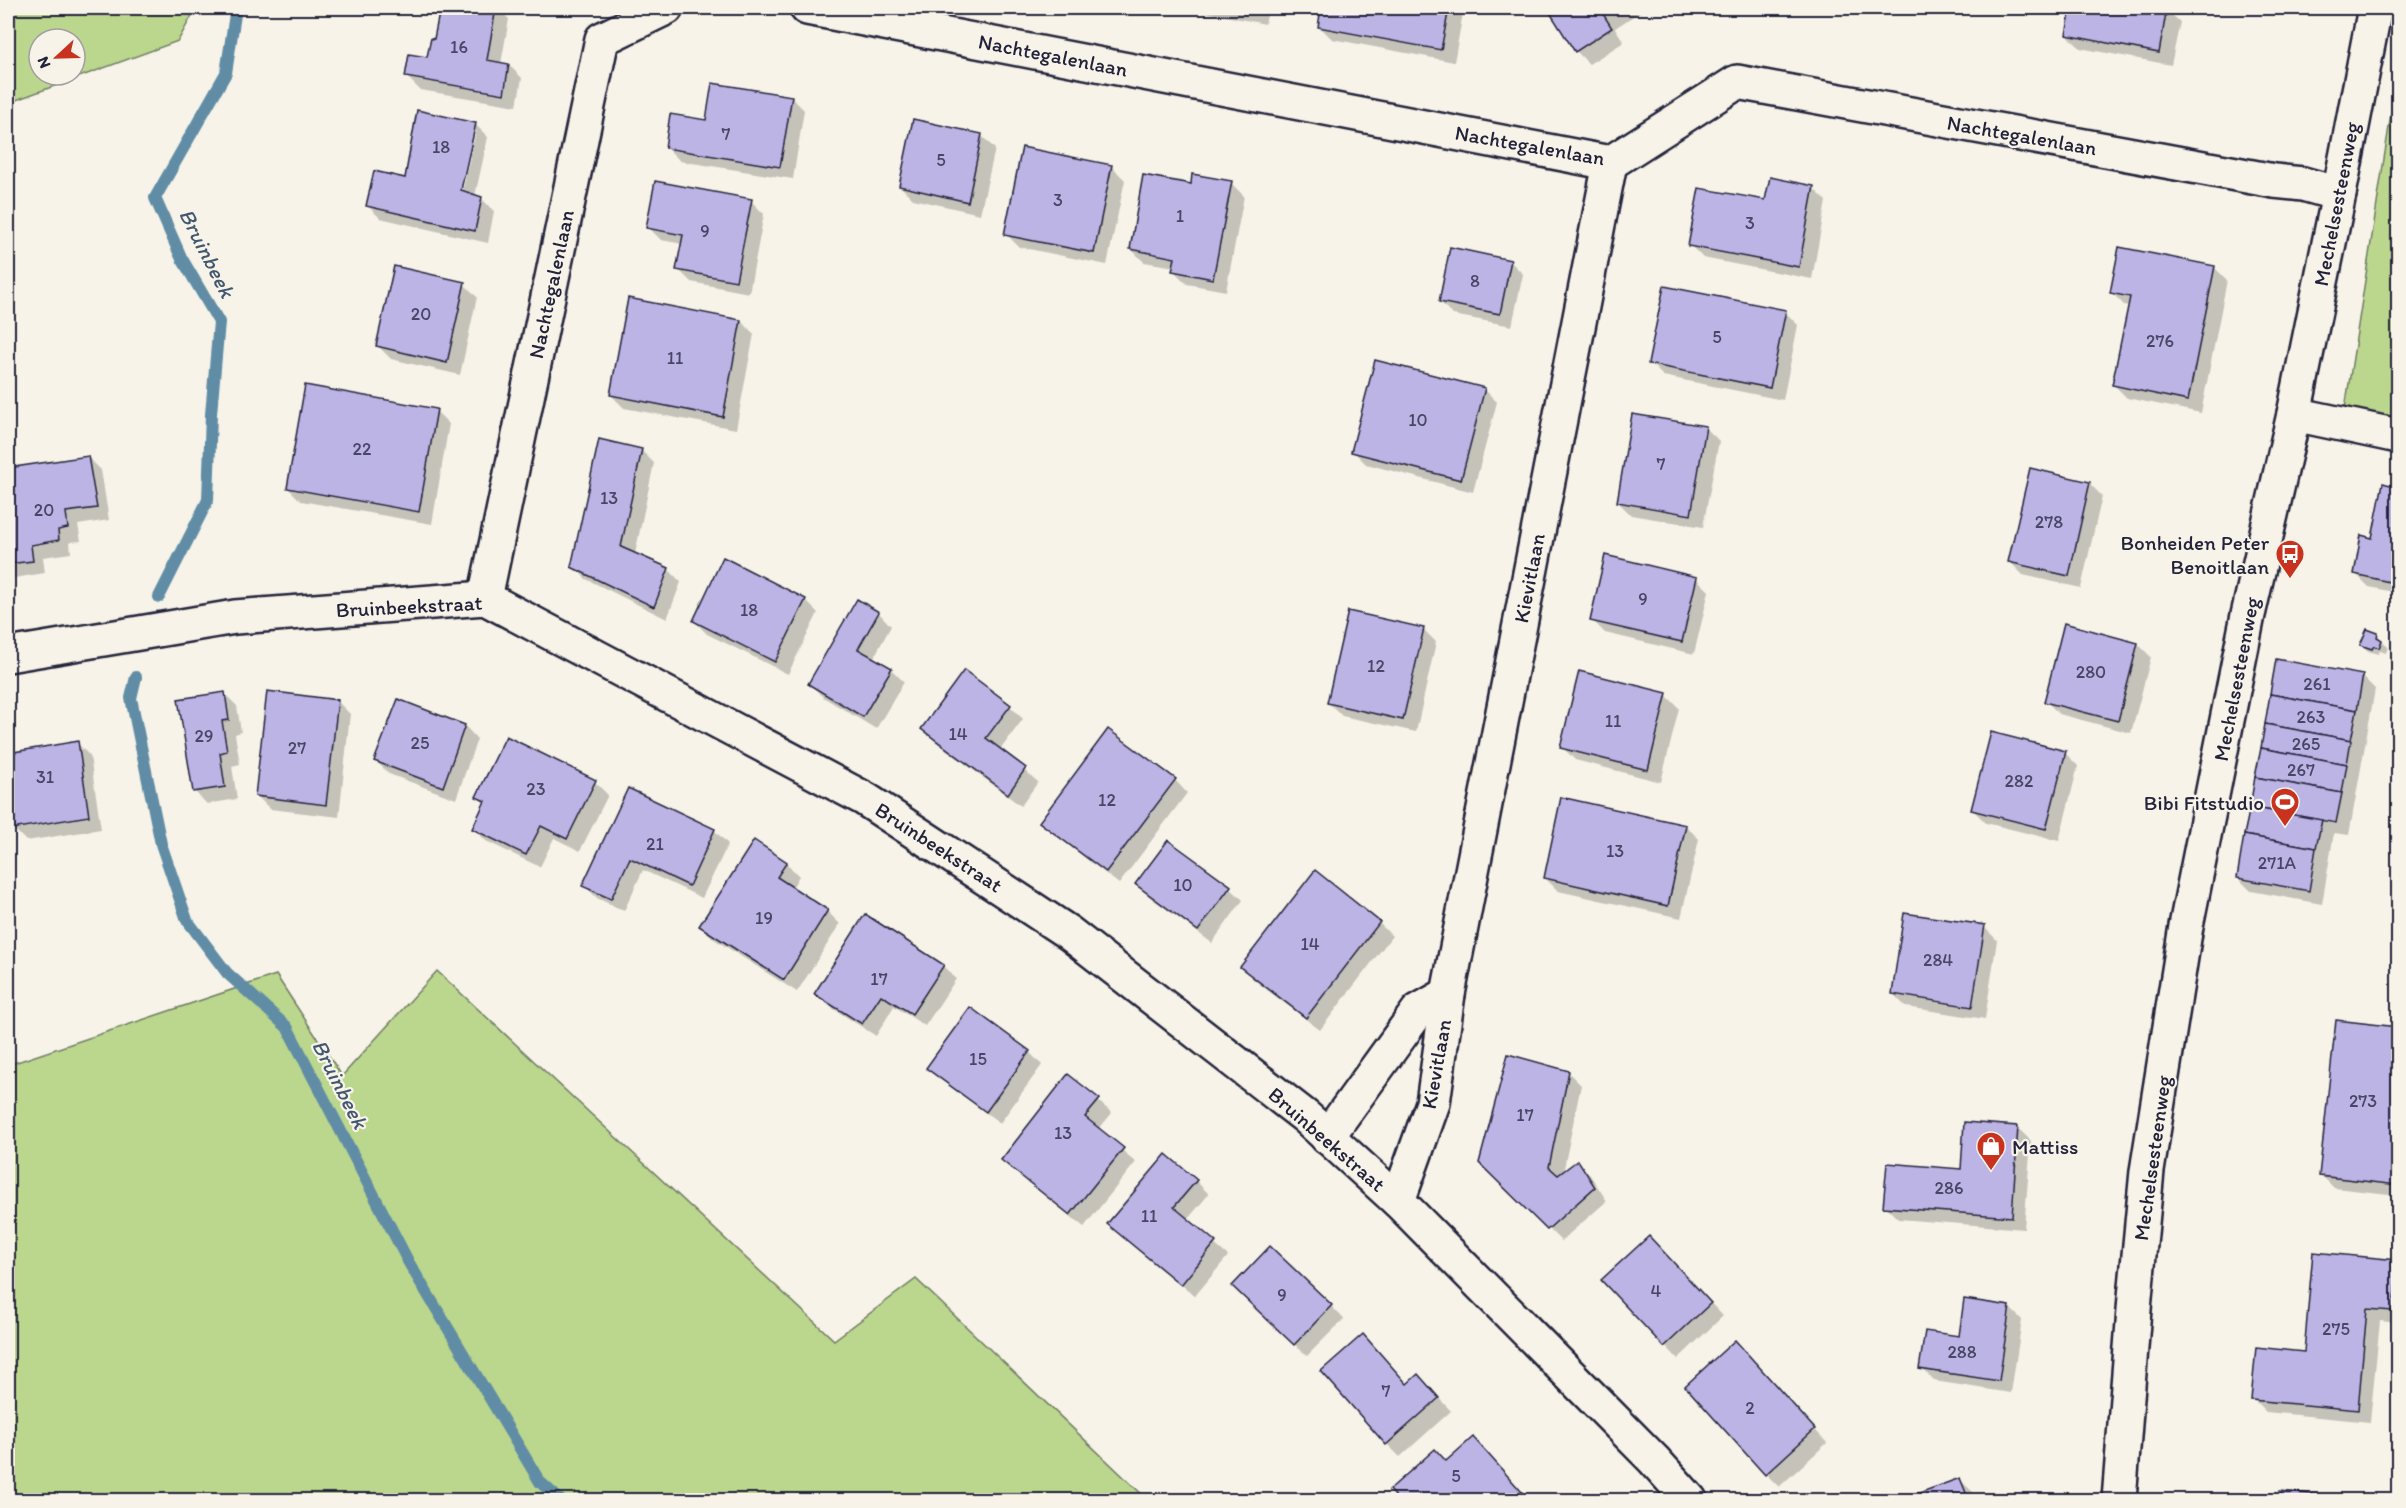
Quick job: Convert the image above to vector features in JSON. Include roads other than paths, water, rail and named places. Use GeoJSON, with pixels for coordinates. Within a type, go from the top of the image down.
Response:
{"type":"FeatureCollection","features":[{"type":"Feature","properties":{"kind":"street","name":"Nachtegalenlaan"},"geometry":{"type":"LineString","coordinates":[[485,598],[602,39],[666,8]]}},
{"type":"Feature","properties":{"kind":"street","name":"Nachtegalenlaan"},"geometry":{"type":"LineString","coordinates":[[807,8],[1610,163],[1737,82],[2262,179],[2302,183],[2340,194]]}},
{"type":"Feature","properties":{"kind":"street","name":"Mechelsesteenweg"},"geometry":{"type":"LineString","coordinates":[[2119,1500],[2147,1171],[2186,926],[2248,615],[2294,414],[2340,194],[2375,8]]}},
{"type":"Feature","properties":{"kind":"street","name":"Kievitlaan"},"geometry":{"type":"LineString","coordinates":[[1398,1201],[1433,1103],[1448,994],[1610,163]]}},
{"type":"Feature","properties":{"kind":"street"},"geometry":{"type":"LineString","coordinates":[[2294,414],[2398,436]]}},
{"type":"Feature","properties":{"kind":"street","name":"Bruinbeekstraat"},"geometry":{"type":"LineString","coordinates":[[8,655],[235,617],[485,598],[865,799],[1069,933],[1306,1117],[1398,1201],[1654,1460],[1690,1500]]}},
{"type":"Feature","properties":{"kind":"street","name":"Kievitlaan"},"geometry":{"type":"LineString","coordinates":[[1327,1137],[1418,1011],[1448,994]]}},
{"type":"Feature","properties":{"kind":"waterway","name":"Bruinbeek"},"geometry":{"type":"LineString","coordinates":[[159,597],[208,500],[211,414],[219,322],[181,257],[155,198],[226,73],[236,8]]}},
{"type":"Feature","properties":{"kind":"waterway","name":"Bruinbeek"},"geometry":{"type":"LineString","coordinates":[[136,677],[131,698],[161,844],[187,920],[227,973],[287,1027],[409,1263],[540,1482],[560,1500]]}},
{"type":"Feature","properties":{"kind":"place","name":"Bonheiden Peter Benoitlaan"},"geometry":{"type":"Point","coordinates":[2290,580]}},
{"type":"Feature","properties":{"kind":"place","name":"Bibi Fitstudio"},"geometry":{"type":"Point","coordinates":[2285,828]}},
{"type":"Feature","properties":{"kind":"place","name":"Mattiss"},"geometry":{"type":"Point","coordinates":[1991,1172]}}]}
